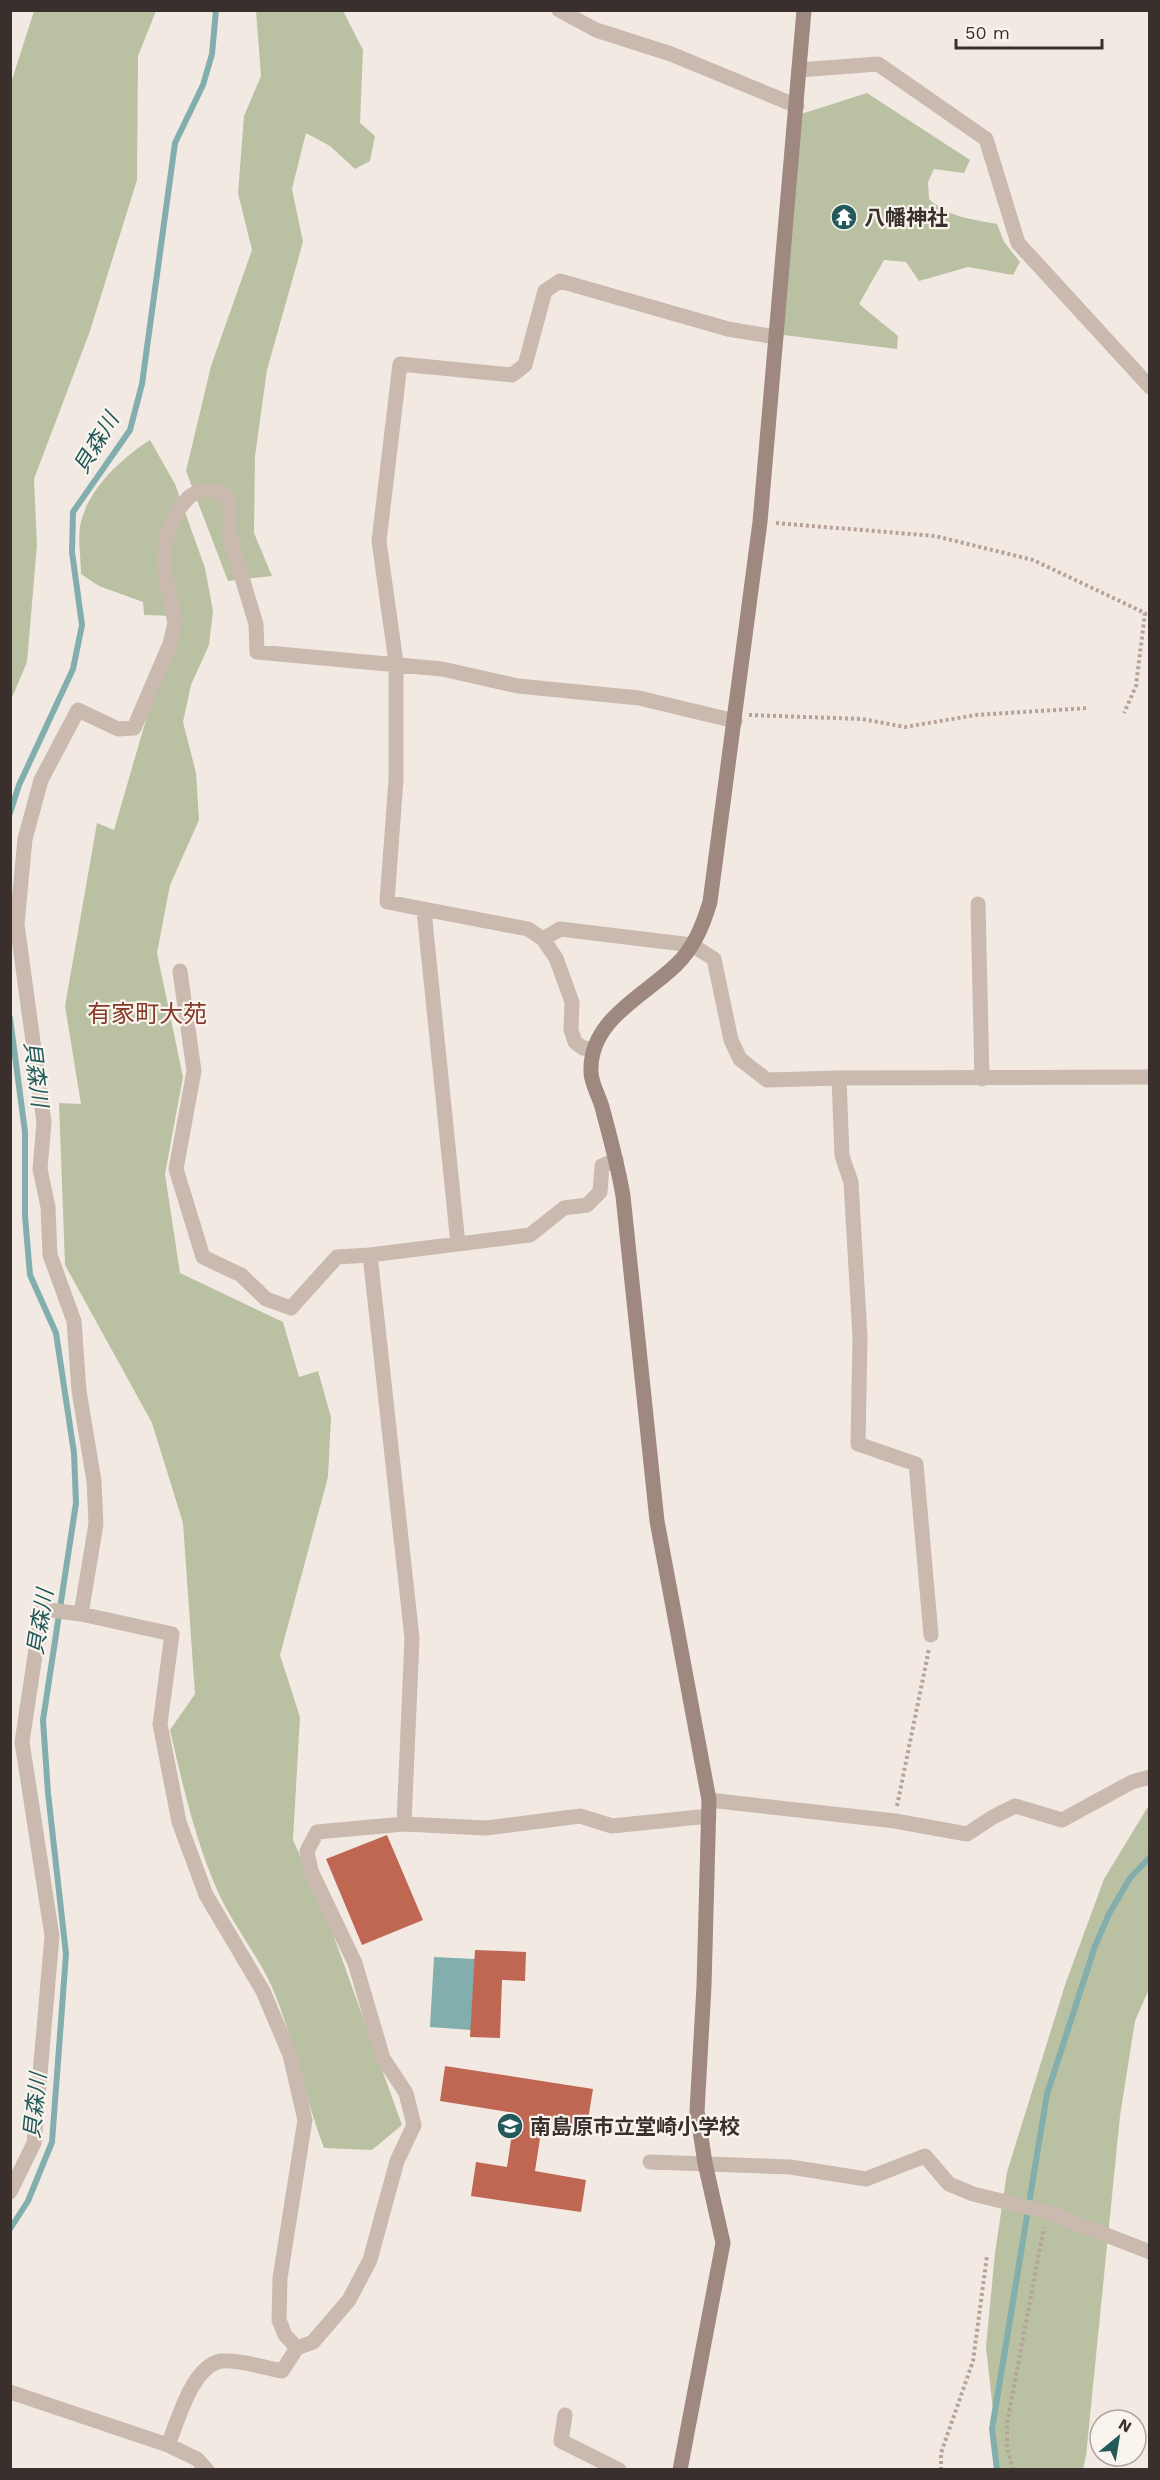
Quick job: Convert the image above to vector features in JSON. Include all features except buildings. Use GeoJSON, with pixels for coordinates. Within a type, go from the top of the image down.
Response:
{"type":"FeatureCollection","features":[{"type":"Feature","properties":{"kind":"street"},"geometry":{"type":"LineString","coordinates":[[559,10],[596,30],[671,54],[797,106]]}},
{"type":"Feature","properties":{"kind":"street"},"geometry":{"type":"LineString","coordinates":[[681,2469],[723,2243],[705,2163],[697,2111],[709,1808],[657,1521],[624,1208],[616,1160],[591,1075],[592,1049],[610,1021],[676,965],[692,945],[703,924],[710,902],[760,522],[804,10]]}},
{"type":"Feature","properties":{"kind":"street"},"geometry":{"type":"LineString","coordinates":[[800,70],[878,64],[986,140],[1018,243],[1149,387]]}},
{"type":"Feature","properties":{"kind":"street"},"geometry":{"type":"LineString","coordinates":[[592,1049],[583,1048],[576,1042],[571,1030],[572,1002],[556,958],[543,939],[528,929],[450,913],[424,911],[387,902],[396,779],[396,663],[379,541],[400,363],[512,375],[525,365],[544,291],[560,281],[728,329],[776,337]]}},
{"type":"Feature","properties":{"kind":"street"},"geometry":{"type":"LineString","coordinates":[[76,1613],[96,1524],[94,1481],[79,1391],[74,1321],[50,1256],[48,1207],[40,1168],[44,1122],[17,924],[25,839],[41,780],[78,710],[118,729],[134,728],[170,644],[175,623],[165,572],[165,550],[168,530],[178,510],[189,497],[200,490],[219,491],[227,497],[230,509],[230,538],[256,624],[257,652],[442,669],[518,686],[639,698],[736,718]]}},
{"type":"Feature","properties":{"kind":"street"},"geometry":{"type":"LineString","coordinates":[[978,904],[982,1079]]}},
{"type":"Feature","properties":{"kind":"street"},"geometry":{"type":"LineString","coordinates":[[424,911],[459,1244]]}},
{"type":"Feature","properties":{"kind":"street"},"geometry":{"type":"LineString","coordinates":[[543,939],[560,929],[692,945],[714,959],[731,1040],[740,1059],[767,1080],[1149,1077]]}},
{"type":"Feature","properties":{"kind":"street"},"geometry":{"type":"LineString","coordinates":[[180,971],[194,1071],[176,1169],[203,1257],[241,1275],[266,1299],[291,1308],[337,1257],[530,1235],[564,1208],[587,1205],[600,1192],[602,1166],[616,1160]]}},
{"type":"Feature","properties":{"kind":"street"},"geometry":{"type":"LineString","coordinates":[[839,1078],[842,1156],[851,1182],[859,1325],[858,1444],[916,1464],[931,1635]]}},
{"type":"Feature","properties":{"kind":"street"},"geometry":{"type":"LineString","coordinates":[[370,1255],[412,1638],[404,1824]]}},
{"type":"Feature","properties":{"kind":"street"},"geometry":{"type":"LineString","coordinates":[[10,2192],[34,2143],[52,1936],[22,1742],[42,1609],[76,1613],[172,1634],[160,1724],[179,1822],[206,1895],[263,1991],[277,2023],[290,2055],[306,2120],[280,2278],[279,2320],[285,2335],[297,2348]]}},
{"type":"Feature","properties":{"kind":"street"},"geometry":{"type":"LineString","coordinates":[[168,2445],[194,2383],[212,2364],[223,2361],[282,2371],[297,2348],[313,2342],[349,2300],[370,2259],[397,2161],[414,2125],[406,2092],[384,2058],[355,1964],[311,1871],[307,1851],[317,1832],[404,1824],[486,1828],[580,1816],[612,1826],[709,1808],[895,1821],[967,1834],[1015,1806],[1062,1820],[1132,1782],[1149,1777]]}},
{"type":"Feature","properties":{"kind":"street"},"geometry":{"type":"LineString","coordinates":[[650,2162],[790,2168],[866,2179],[925,2156],[949,2184],[973,2194],[1043,2211],[1149,2252]]}},
{"type":"Feature","properties":{"kind":"street"},"geometry":{"type":"LineString","coordinates":[[10,2392],[168,2445],[197,2459],[207,2469]]}},
{"type":"Feature","properties":{"kind":"street"},"geometry":{"type":"LineString","coordinates":[[565,2415],[561,2441],[619,2469]]}},
{"type":"Feature","properties":{"kind":"path"},"geometry":{"type":"LineString","coordinates":[[760,522],[935,536],[1033,560],[1145,613],[1136,686],[1124,713]]}},
{"type":"Feature","properties":{"kind":"path"},"geometry":{"type":"LineString","coordinates":[[736,718],[862,719],[905,727],[976,715],[1088,708]]}},
{"type":"Feature","properties":{"kind":"path"},"geometry":{"type":"LineString","coordinates":[[895,1821],[901,1780],[931,1635]]}},
{"type":"Feature","properties":{"kind":"path"},"geometry":{"type":"LineString","coordinates":[[1012,2469],[1007,2448],[1007,2423],[1043,2211]]}},
{"type":"Feature","properties":{"kind":"path"},"geometry":{"type":"LineString","coordinates":[[942,2469],[942,2452],[973,2361],[987,2256]]}},
{"type":"Feature","properties":{"kind":"green space"},"geometry":{"type":"Polygon","coordinates":[[[34,11],[156,11],[138,56],[137,180],[90,331],[34,479],[37,545],[27,662],[11,700],[10,86],[34,11]]]}},
{"type":"Feature","properties":{"kind":"green space"},"geometry":{"type":"Polygon","coordinates":[[[256,11],[343,11],[363,50],[360,123],[375,136],[370,161],[355,169],[330,146],[306,133],[292,189],[303,242],[267,370],[255,456],[254,533],[272,576],[228,581],[186,471],[211,366],[252,250],[238,193],[244,116],[261,76],[256,11]]]}},
{"type":"Feature","properties":{"kind":"green space"},"geometry":{"type":"Polygon","coordinates":[[[867,93],[970,160],[964,173],[934,169],[928,182],[929,199],[952,214],[997,224],[1004,242],[1020,262],[1013,275],[968,267],[919,281],[906,262],[884,260],[859,304],[898,336],[897,349],[783,335],[801,114],[867,93]]]}},
{"type":"Feature","properties":{"kind":"green space"},"geometry":{"type":"Polygon","coordinates":[[[150,440],[175,484],[205,568],[213,611],[209,645],[191,685],[183,722],[196,773],[199,820],[170,885],[157,953],[183,1077],[165,1174],[180,1273],[283,1322],[299,1377],[318,1371],[331,1417],[328,1477],[280,1655],[300,1717],[293,1840],[325,1912],[402,2125],[372,2150],[324,2148],[287,2027],[272,1987],[218,1892],[196,1833],[170,1730],[195,1694],[183,1523],[152,1423],[65,1265],[59,1103],[81,1104],[65,1006],[97,823],[114,830],[176,616],[144,615],[143,602],[99,586],[81,574],[80,528],[85,509],[99,486],[118,465],[150,440]]]}},
{"type":"Feature","properties":{"kind":"green space"},"geometry":{"type":"Polygon","coordinates":[[[1149,1805],[1149,1989],[1135,2021],[1120,2116],[1091,2408],[1088,2408],[1086,2456],[1083,2469],[994,2470],[995,2429],[986,2347],[995,2253],[1007,2172],[1065,1985],[1104,1879],[1149,1805]]]}},
{"type":"Feature","properties":{"kind":"water"},"geometry":{"type":"Polygon","coordinates":[[[434,1957],[475,1959],[471,2030],[430,2027],[434,1957]]]}},
{"type":"Feature","properties":{"kind":"waterway","name":"貝森川"},"geometry":{"type":"LineString","coordinates":[[10,813],[19,785],[73,669],[82,625],[72,552],[73,512],[130,430],[142,384],[175,143],[203,85],[212,54],[216,10]]}},
{"type":"Feature","properties":{"kind":"waterway","name":"貝森川"},"geometry":{"type":"LineString","coordinates":[[10,1018],[25,1132],[25,1216],[30,1275],[56,1333],[74,1453],[76,1503],[43,1720],[48,1793],[66,1954],[52,2142],[28,2201],[10,2229]]}},
{"type":"Feature","properties":{"kind":"waterway"},"geometry":{"type":"LineString","coordinates":[[997,2470],[992,2429],[1047,2094],[1095,1946],[1109,1914],[1130,1878],[1150,1857]]}},
{"type":"Feature","properties":{"kind":"place","name":"八幡神社"},"geometry":{"type":"Point","coordinates":[844,217]}},
{"type":"Feature","properties":{"kind":"place","name":"南島原市立堂崎小学校"},"geometry":{"type":"Point","coordinates":[510,2126]}},
{"type":"Feature","properties":{"kind":"district","name":"有家町大苑"},"geometry":{"type":"Point","coordinates":[147,1014]}}]}
